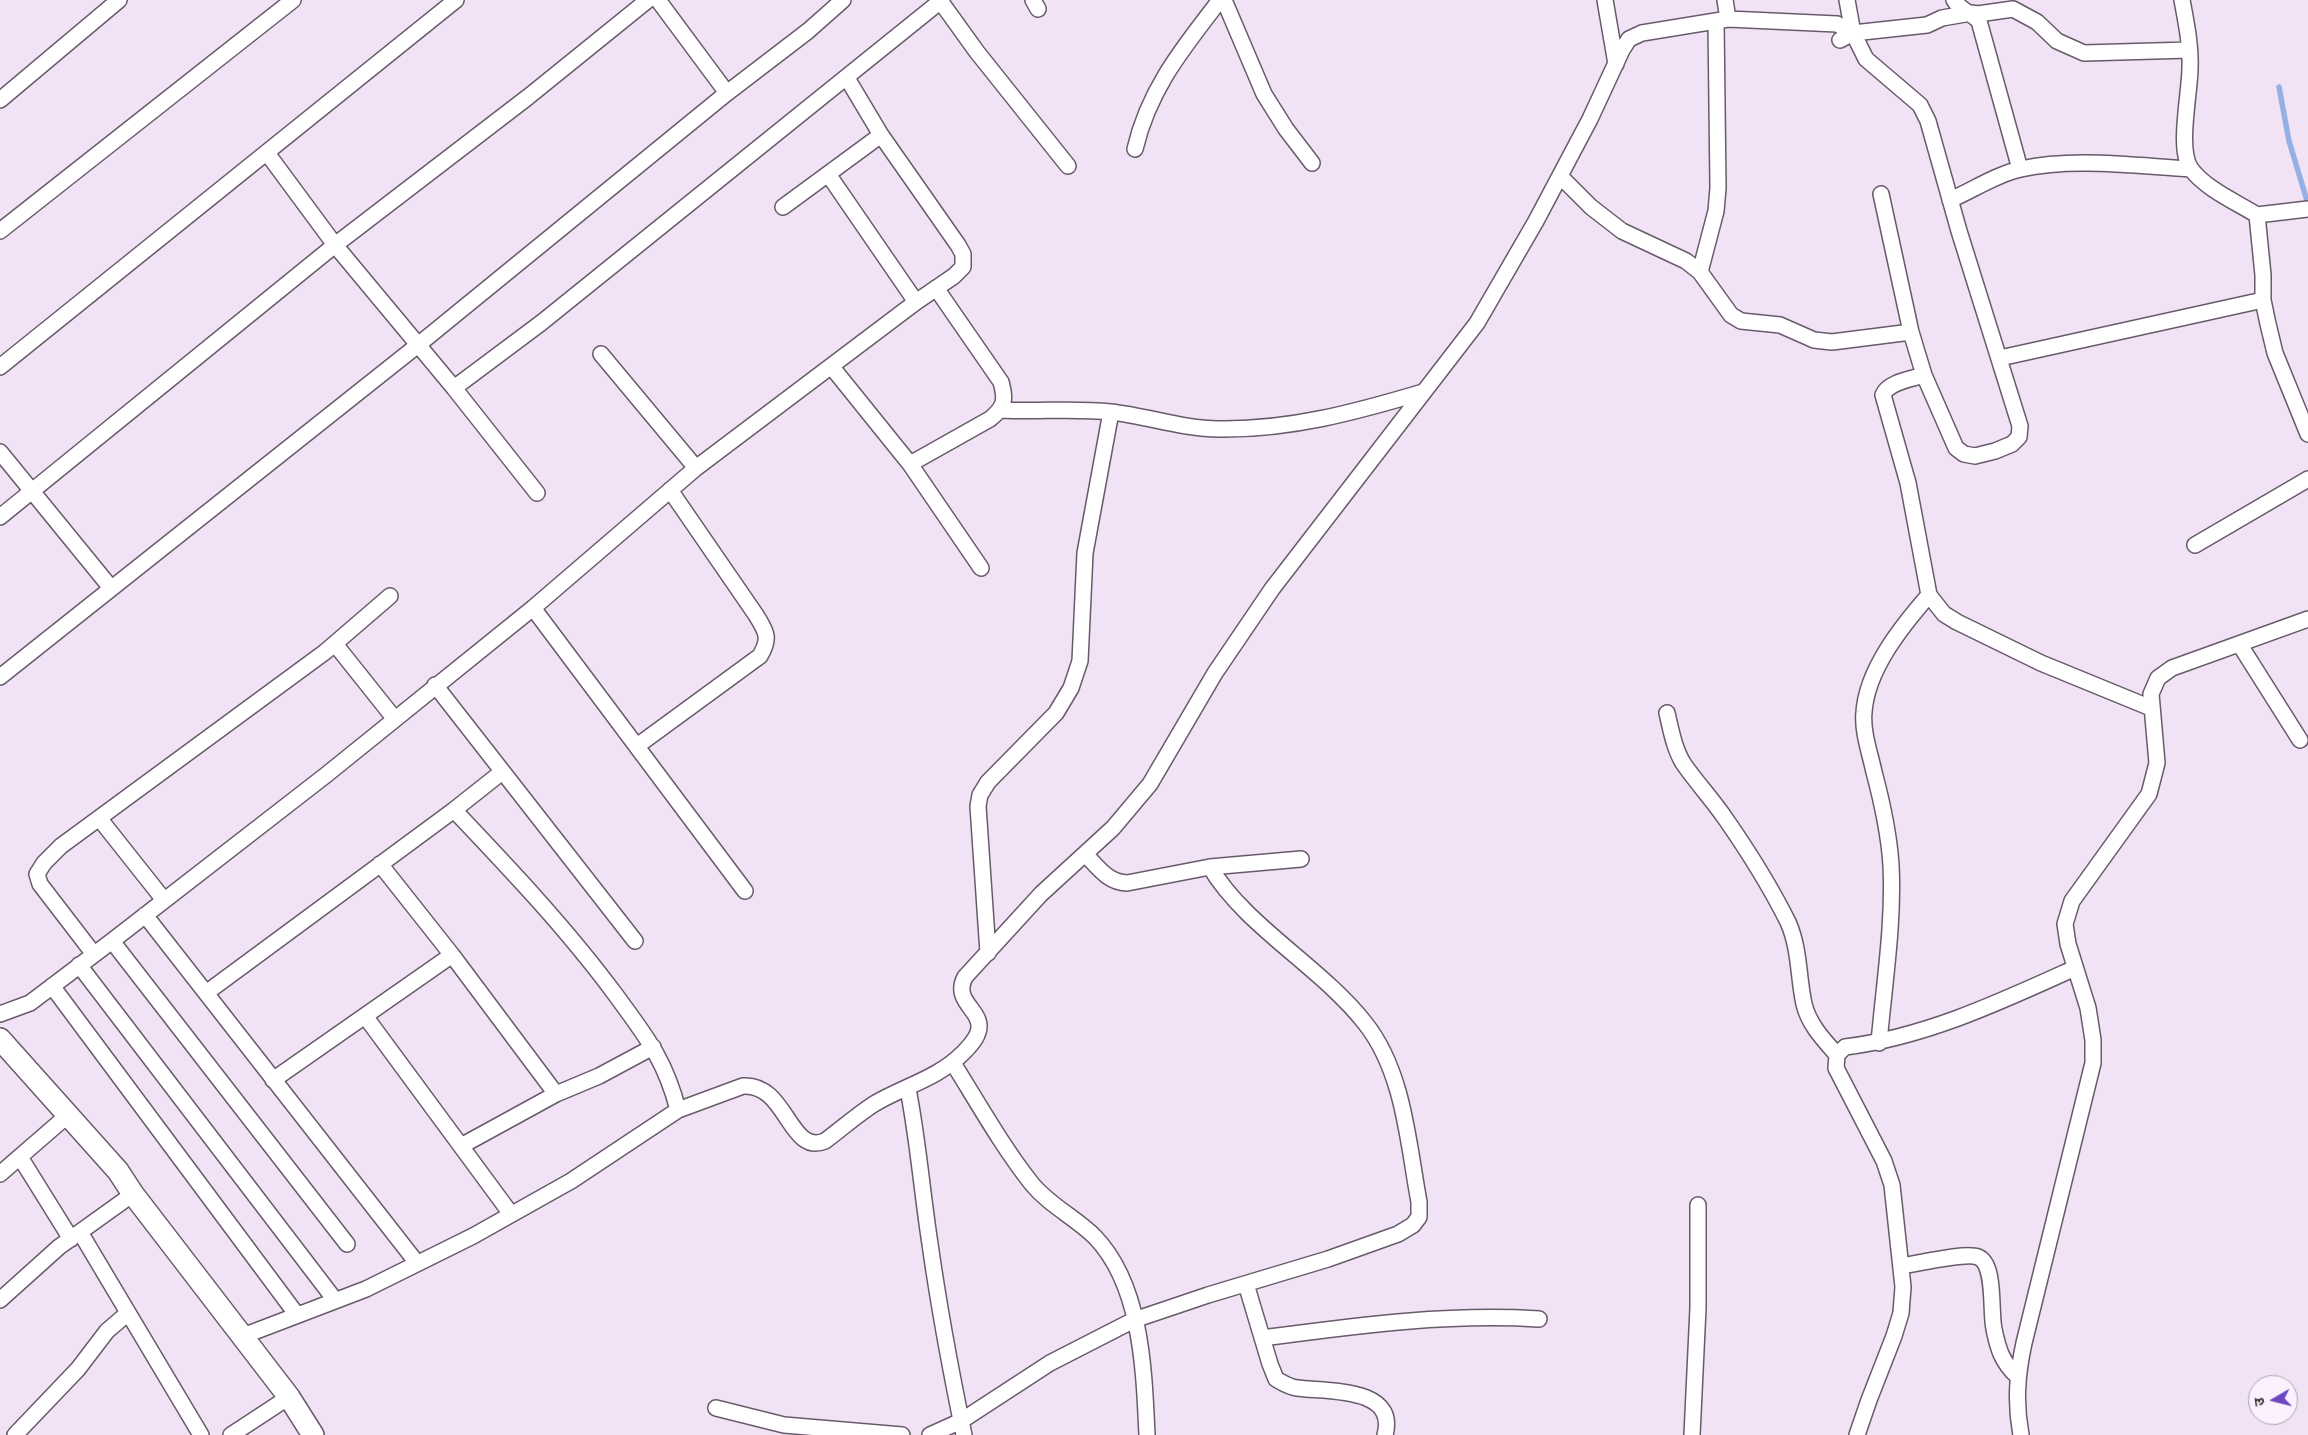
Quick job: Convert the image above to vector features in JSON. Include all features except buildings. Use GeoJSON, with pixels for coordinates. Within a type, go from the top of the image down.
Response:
{"type":"FeatureCollection","features":[{"type":"Feature","properties":{"kind":"street"},"geometry":{"type":"LineString","coordinates":[[0,100],[119,0]]}},
{"type":"Feature","properties":{"kind":"street"},"geometry":{"type":"LineString","coordinates":[[0,231],[293,0]]}},
{"type":"Feature","properties":{"kind":"street"},"geometry":{"type":"LineString","coordinates":[[0,367],[456,0]]}},
{"type":"Feature","properties":{"kind":"street"},"geometry":{"type":"LineString","coordinates":[[0,517],[335,245],[528,97],[648,0]]}},
{"type":"Feature","properties":{"kind":"street"},"geometry":{"type":"LineString","coordinates":[[658,0],[728,93]]}},
{"type":"Feature","properties":{"kind":"street"},"geometry":{"type":"LineString","coordinates":[[0,678],[418,345],[728,93],[808,31],[843,0]]}},
{"type":"Feature","properties":{"kind":"street"},"geometry":{"type":"LineString","coordinates":[[1135,149],[1141,123],[1165,74],[1220,0]]}},
{"type":"Feature","properties":{"kind":"street"},"geometry":{"type":"LineString","coordinates":[[1224,0],[1264,94],[1286,129],[1312,163]]}},
{"type":"Feature","properties":{"kind":"street"},"geometry":{"type":"LineString","coordinates":[[1605,0],[1616,64]]}},
{"type":"Feature","properties":{"kind":"street"},"geometry":{"type":"LineString","coordinates":[[1700,272],[1716,211],[1722,20],[1725,0]]}},
{"type":"Feature","properties":{"kind":"street"},"geometry":{"type":"LineString","coordinates":[[1846,37],[1847,0]]}},
{"type":"Feature","properties":{"kind":"street"},"geometry":{"type":"LineString","coordinates":[[1954,0],[1961,9],[1971,13],[2013,10],[2037,22],[2057,41],[2084,53],[2189,50]]}},
{"type":"Feature","properties":{"kind":"street"},"geometry":{"type":"LineString","coordinates":[[2182,0],[2189,50],[2188,104],[2184,138],[2185,154],[2190,169],[2208,185],[2257,215],[2302,210]]}},
{"type":"Feature","properties":{"kind":"street"},"geometry":{"type":"LineString","coordinates":[[454,388],[541,323],[942,1],[977,52],[1068,166]]}},
{"type":"Feature","properties":{"kind":"street"},"geometry":{"type":"LineString","coordinates":[[1846,37],[1927,25],[1942,18],[1971,13]]}},
{"type":"Feature","properties":{"kind":"street"},"geometry":{"type":"LineString","coordinates":[[1971,13],[1979,21],[1984,33],[1996,86],[2020,169]]}},
{"type":"Feature","properties":{"kind":"street"},"geometry":{"type":"LineString","coordinates":[[243,1336],[366,1289],[418,1263],[571,1181],[678,1110],[743,1086],[752,1086],[764,1091],[775,1100],[800,1137],[809,1144],[817,1145],[826,1141],[875,1104],[932,1077],[953,1063],[977,1037],[980,1027],[979,1020],[962,996],[961,986],[965,978],[1041,894],[1113,828],[1150,784],[1215,673],[1272,589],[1477,323],[1560,176],[1629,39],[1642,33],[1722,20],[1837,24],[1866,59],[1920,105],[1928,121],[1950,200],[2020,426],[2019,437],[2012,444],[1975,456],[1964,454],[1956,448],[1924,375],[1911,332],[1881,194]]}},
{"type":"Feature","properties":{"kind":"street"},"geometry":{"type":"LineString","coordinates":[[0,1014],[30,1003],[326,775],[394,718],[533,608],[696,468],[962,267],[963,254],[881,135],[847,78]]}},
{"type":"Feature","properties":{"kind":"street"},"geometry":{"type":"LineString","coordinates":[[783,206],[881,135]]}},
{"type":"Feature","properties":{"kind":"street"},"geometry":{"type":"LineString","coordinates":[[267,153],[335,245],[454,388],[537,493]]}},
{"type":"Feature","properties":{"kind":"street"},"geometry":{"type":"LineString","coordinates":[[1950,200],[2020,169],[2084,164],[2190,169]]}},
{"type":"Feature","properties":{"kind":"street"},"geometry":{"type":"LineString","coordinates":[[828,174],[916,302]]}},
{"type":"Feature","properties":{"kind":"street"},"geometry":{"type":"LineString","coordinates":[[1560,176],[1591,207],[1622,231],[1686,261],[1700,272],[1731,315],[1742,321],[1780,325],[1814,340],[1832,342],[1911,332]]}},
{"type":"Feature","properties":{"kind":"street"},"geometry":{"type":"LineString","coordinates":[[2257,215],[2263,275],[2263,300],[2275,353],[2308,434]]}},
{"type":"Feature","properties":{"kind":"street"},"geometry":{"type":"LineString","coordinates":[[910,464],[990,419],[1001,410],[1004,396],[1001,382],[936,288]]}},
{"type":"Feature","properties":{"kind":"street"},"geometry":{"type":"LineString","coordinates":[[2000,358],[2263,300]]}},
{"type":"Feature","properties":{"kind":"street"},"geometry":{"type":"LineString","coordinates":[[601,354],[696,468]]}},
{"type":"Feature","properties":{"kind":"street"},"geometry":{"type":"LineString","coordinates":[[831,366],[910,464],[981,568]]}},
{"type":"Feature","properties":{"kind":"street"},"geometry":{"type":"LineString","coordinates":[[1924,375],[1894,385],[1885,390],[1883,395],[1908,483],[1929,595],[1944,614],[1957,622],[2040,663],[2151,708]]}},
{"type":"Feature","properties":{"kind":"street"},"geometry":{"type":"LineString","coordinates":[[1001,410],[1111,412],[1218,429],[1260,428],[1314,421],[1423,392]]}},
{"type":"Feature","properties":{"kind":"street"},"geometry":{"type":"LineString","coordinates":[[988,952],[978,806],[980,795],[988,782],[1056,713],[1071,688],[1080,661],[1085,553],[1111,412]]}},
{"type":"Feature","properties":{"kind":"street"},"geometry":{"type":"LineString","coordinates":[[0,452],[111,588]]}},
{"type":"Feature","properties":{"kind":"street"},"geometry":{"type":"LineString","coordinates":[[2195,545],[2308,479]]}},
{"type":"Feature","properties":{"kind":"street"},"geometry":{"type":"LineString","coordinates":[[637,746],[760,656],[766,646],[767,634],[756,615],[670,490]]}},
{"type":"Feature","properties":{"kind":"street"},"geometry":{"type":"LineString","coordinates":[[1879,1043],[1891,906],[1891,864],[1883,806],[1867,740],[1864,713],[1869,689],[1887,649],[1929,595]]}},
{"type":"Feature","properties":{"kind":"street"},"geometry":{"type":"LineString","coordinates":[[93,953],[40,884],[37,874],[44,862],[61,846],[335,644],[390,596]]}},
{"type":"Feature","properties":{"kind":"street"},"geometry":{"type":"LineString","coordinates":[[533,608],[745,890]]}},
{"type":"Feature","properties":{"kind":"street"},"geometry":{"type":"LineString","coordinates":[[2021,1435],[2016,1410],[2017,1376],[2093,1063],[2093,1040],[2088,1008],[2068,944],[2066,924],[2072,901],[2149,794],[2157,764],[2151,694],[2158,678],[2172,668],[2308,620]]}},
{"type":"Feature","properties":{"kind":"street"},"geometry":{"type":"LineString","coordinates":[[335,644],[394,718]]}},
{"type":"Feature","properties":{"kind":"street"},"geometry":{"type":"LineString","coordinates":[[2240,644],[2300,740]]}},
{"type":"Feature","properties":{"kind":"street"},"geometry":{"type":"LineString","coordinates":[[435,685],[635,940]]}},
{"type":"Feature","properties":{"kind":"street"},"geometry":{"type":"LineString","coordinates":[[1667,713],[1673,741],[1682,762],[1724,817],[1768,885],[1789,924],[1796,946],[1804,1005],[1811,1022],[1837,1055]]}},
{"type":"Feature","properties":{"kind":"street"},"geometry":{"type":"LineString","coordinates":[[206,993],[454,810],[502,772]]}},
{"type":"Feature","properties":{"kind":"street"},"geometry":{"type":"LineString","coordinates":[[454,810],[522,882],[587,957],[653,1047],[665,1068],[678,1110]]}},
{"type":"Feature","properties":{"kind":"street"},"geometry":{"type":"LineString","coordinates":[[99,818],[164,900]]}},
{"type":"Feature","properties":{"kind":"street"},"geometry":{"type":"LineString","coordinates":[[1085,854],[1109,878],[1116,882],[1126,883],[1210,867],[1301,859]]}},
{"type":"Feature","properties":{"kind":"street"},"geometry":{"type":"LineString","coordinates":[[380,864],[452,955],[556,1094]]}},
{"type":"Feature","properties":{"kind":"street"},"geometry":{"type":"LineString","coordinates":[[930,1435],[963,1428],[1050,1363],[1134,1320],[1328,1259],[1398,1234],[1412,1225],[1419,1216],[1419,1202],[1397,1088],[1386,1057],[1365,1023],[1324,980],[1229,894],[1210,867]]}},
{"type":"Feature","properties":{"kind":"street"},"geometry":{"type":"LineString","coordinates":[[145,915],[418,1263]]}},
{"type":"Feature","properties":{"kind":"street"},"geometry":{"type":"LineString","coordinates":[[112,941],[347,1244]]}},
{"type":"Feature","properties":{"kind":"street"},"geometry":{"type":"LineString","coordinates":[[273,1080],[452,955]]}},
{"type":"Feature","properties":{"kind":"street"},"geometry":{"type":"LineString","coordinates":[[79,965],[335,1300]]}},
{"type":"Feature","properties":{"kind":"street"},"geometry":{"type":"LineString","coordinates":[[1857,1435],[1901,1313],[1902,1266],[1892,1185],[1884,1161],[1836,1068],[1837,1055],[1845,1047],[1879,1043],[1940,1024],[2076,968]]}},
{"type":"Feature","properties":{"kind":"street"},"geometry":{"type":"LineString","coordinates":[[52,986],[297,1315]]}},
{"type":"Feature","properties":{"kind":"street"},"geometry":{"type":"LineString","coordinates":[[364,1016],[511,1214]]}},
{"type":"Feature","properties":{"kind":"street"},"geometry":{"type":"LineString","coordinates":[[0,1039],[118,1171],[133,1194],[243,1336],[288,1397],[313,1435]]}},
{"type":"Feature","properties":{"kind":"street"},"geometry":{"type":"LineString","coordinates":[[461,1146],[556,1094],[599,1076],[653,1047]]}},
{"type":"Feature","properties":{"kind":"street"},"geometry":{"type":"LineString","coordinates":[[953,1063],[1003,1144],[1032,1185],[1094,1236],[1111,1256],[1125,1288],[1141,1341],[1146,1435]]}},
{"type":"Feature","properties":{"kind":"street"},"geometry":{"type":"LineString","coordinates":[[908,1089],[916,1129],[931,1253],[963,1428]]}},
{"type":"Feature","properties":{"kind":"street"},"geometry":{"type":"LineString","coordinates":[[0,1174],[68,1115]]}},
{"type":"Feature","properties":{"kind":"street"},"geometry":{"type":"LineString","coordinates":[[20,1157],[128,1313],[202,1435]]}},
{"type":"Feature","properties":{"kind":"street"},"geometry":{"type":"LineString","coordinates":[[0,1300],[75,1236],[133,1194]]}},
{"type":"Feature","properties":{"kind":"street"},"geometry":{"type":"LineString","coordinates":[[1692,1435],[1698,1308],[1698,1205]]}},
{"type":"Feature","properties":{"kind":"street"},"geometry":{"type":"LineString","coordinates":[[1902,1266],[1962,1256],[1978,1257],[1986,1264],[1990,1276],[1994,1328],[2000,1353],[2005,1365],[2017,1376]]}},
{"type":"Feature","properties":{"kind":"street"},"geometry":{"type":"LineString","coordinates":[[1246,1284],[1276,1379],[1295,1388],[1354,1393],[1371,1399],[1381,1408],[1386,1418],[1385,1435]]}},
{"type":"Feature","properties":{"kind":"street"},"geometry":{"type":"LineString","coordinates":[[15,1435],[78,1369],[107,1331],[128,1313]]}},
{"type":"Feature","properties":{"kind":"street"},"geometry":{"type":"LineString","coordinates":[[1262,1338],[1386,1322],[1447,1318],[1503,1317],[1539,1319]]}},
{"type":"Feature","properties":{"kind":"street"},"geometry":{"type":"LineString","coordinates":[[231,1435],[288,1397]]}},
{"type":"Feature","properties":{"kind":"street"},"geometry":{"type":"LineString","coordinates":[[716,1408],[784,1425],[902,1435]]}},
{"type":"Feature","properties":{"kind":"waterway"},"geometry":{"type":"LineString","coordinates":[[2279,87],[2289,141],[2308,204]]}}]}
